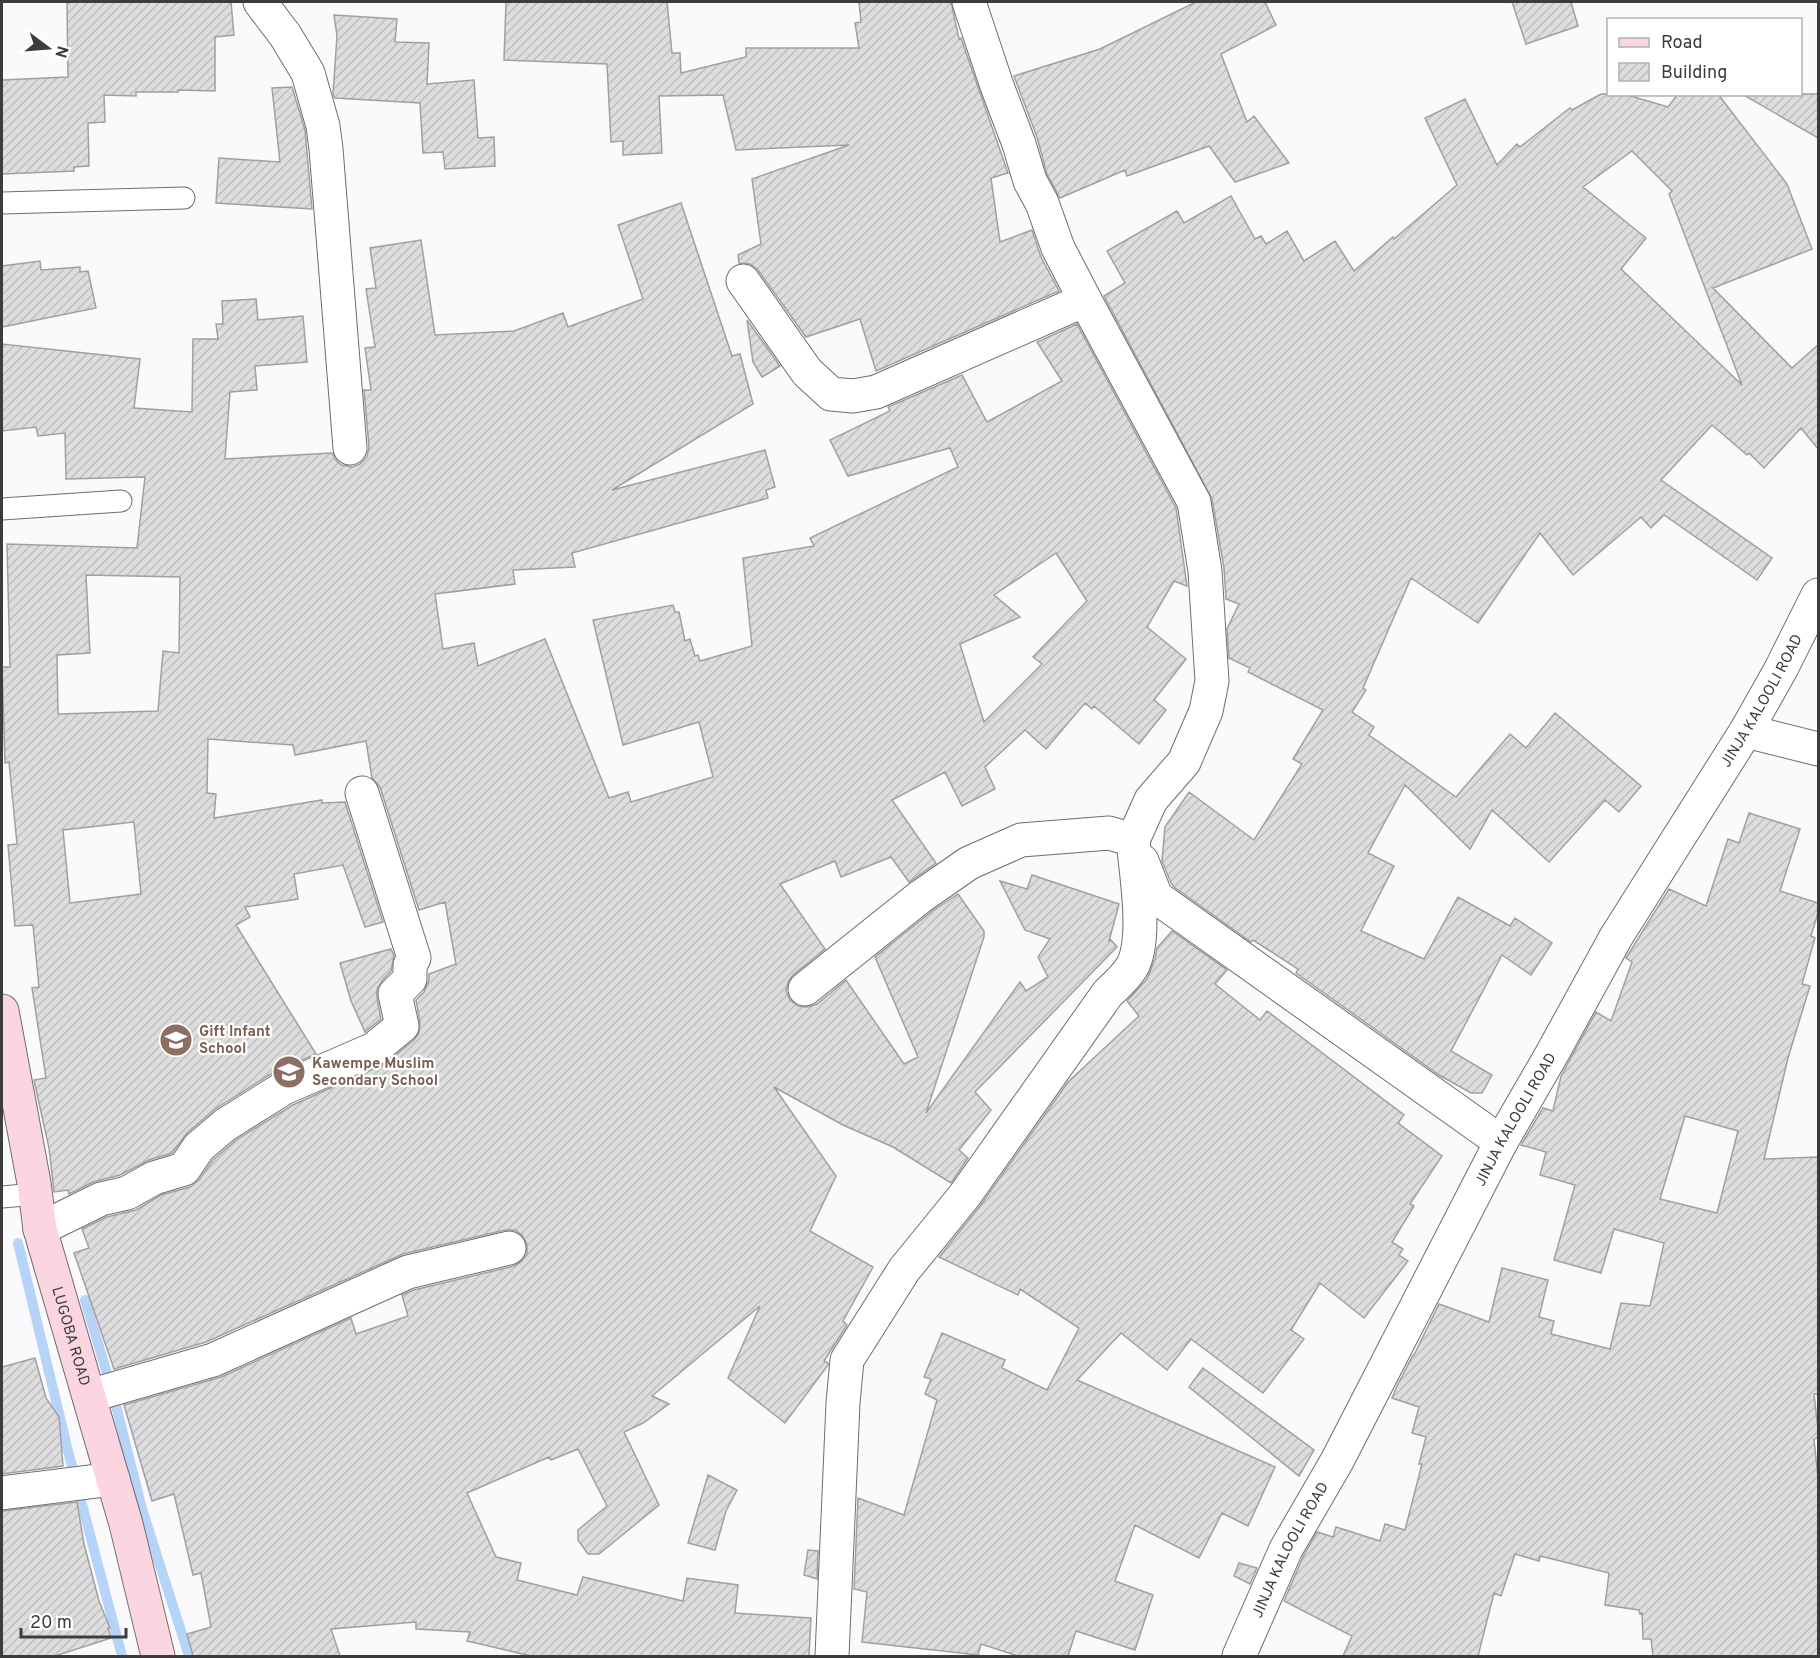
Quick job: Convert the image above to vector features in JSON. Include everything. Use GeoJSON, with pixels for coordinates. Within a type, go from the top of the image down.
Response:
{"type":"FeatureCollection","features":[{"type":"Feature","properties":{"kind":"street"},"geometry":{"type":"LineString","coordinates":[[260,2],[285,35],[308,74],[323,126],[350,448]]}},
{"type":"Feature","properties":{"kind":"street"},"geometry":{"type":"LineString","coordinates":[[832,1656],[847,1360],[904,1270],[965,1196],[1108,993],[1134,964],[1141,934],[1133,840],[1151,800],[1184,762],[1206,711],[1212,681],[1206,581],[1194,502],[1058,248],[1042,203],[1029,182],[969,2]]}},
{"type":"Feature","properties":{"kind":"street"},"geometry":{"type":"LineString","coordinates":[[743,281],[807,372],[831,394],[853,396],[876,392],[1085,300]]}},
{"type":"Feature","properties":{"kind":"street","name":"JINJA KALOOLI ROAD"},"geometry":{"type":"LineString","coordinates":[[1239,1656],[1286,1549],[1337,1461],[1501,1142],[1616,937],[1746,730],[1781,669],[1818,595]]}},
{"type":"Feature","properties":{"kind":"street"},"geometry":{"type":"LineString","coordinates":[[1746,730],[1818,749]]}},
{"type":"Feature","properties":{"kind":"street"},"geometry":{"type":"LineString","coordinates":[[40,1229],[101,1199],[127,1193],[154,1178],[184,1169],[199,1147],[225,1125],[284,1088],[374,1049],[402,1026],[395,993],[410,979],[410,965],[414,958],[362,793]]}},
{"type":"Feature","properties":{"kind":"street"},"geometry":{"type":"LineString","coordinates":[[805,989],[920,897],[969,863],[1021,840],[1109,833],[1133,840]]}},
{"type":"Feature","properties":{"kind":"street"},"geometry":{"type":"LineString","coordinates":[[1133,840],[1156,897],[1501,1142]]}},
{"type":"Feature","properties":{"kind":"street","name":"LUGOBA ROAD"},"geometry":{"type":"LineString","coordinates":[[2,1011],[36,1194],[40,1229],[126,1524],[158,1656]]}},
{"type":"Feature","properties":{"kind":"street"},"geometry":{"type":"LineString","coordinates":[[89,1396],[213,1360],[408,1272],[509,1248]]}},
{"type":"Feature","properties":{"kind":"street"},"geometry":{"type":"LineString","coordinates":[[2,1493],[112,1479]]}},
{"type":"Feature","properties":{"kind":"lane"},"geometry":{"type":"LineString","coordinates":[[2,203],[184,198]]}},
{"type":"Feature","properties":{"kind":"lane"},"geometry":{"type":"LineString","coordinates":[[2,509],[121,501]]}},
{"type":"Feature","properties":{"kind":"lane"},"geometry":{"type":"LineString","coordinates":[[2,1197],[36,1194]]}},
{"type":"Feature","properties":{"kind":"building"},"geometry":{"type":"Polygon","coordinates":[[[67,2],[231,2],[234,35],[215,37],[215,91],[178,90],[178,92],[136,92],[136,96],[104,95],[105,122],[88,123],[89,166],[74,167],[74,171],[2,174],[2,80],[68,77],[67,2]]]}},
{"type":"Feature","properties":{"kind":"building"},"geometry":{"type":"Polygon","coordinates":[[[506,2],[667,2],[672,53],[680,53],[681,73],[746,57],[746,48],[859,48],[855,23],[861,22],[859,2],[951,2],[959,39],[961,38],[1008,173],[991,178],[1000,242],[1032,230],[1041,257],[1059,291],[876,371],[860,319],[806,337],[758,270],[750,264],[739,263],[738,255],[761,244],[752,179],[849,145],[736,150],[723,95],[659,96],[662,153],[623,155],[623,141],[611,142],[607,64],[504,60],[506,2]]]}},
{"type":"Feature","properties":{"kind":"building"},"geometry":{"type":"Polygon","coordinates":[[[1196,2],[1265,2],[1276,25],[1221,54],[1247,122],[1254,116],[1289,163],[1235,182],[1209,146],[1127,176],[1125,170],[1060,198],[1047,174],[1037,137],[1014,76],[1100,49],[1196,2]]]}},
{"type":"Feature","properties":{"kind":"building"},"geometry":{"type":"Polygon","coordinates":[[[1512,2],[1571,2],[1578,26],[1526,44],[1512,2]]]}},
{"type":"Feature","properties":{"kind":"building"},"geometry":{"type":"Polygon","coordinates":[[[334,15],[397,19],[395,42],[429,43],[427,84],[474,80],[478,138],[494,137],[495,166],[445,169],[443,152],[423,153],[420,103],[335,98],[333,94],[337,36],[334,15]]]}},
{"type":"Feature","properties":{"kind":"building"},"geometry":{"type":"Polygon","coordinates":[[[292,87],[305,130],[312,209],[216,203],[219,158],[280,162],[272,88],[292,87]]]}},
{"type":"Feature","properties":{"kind":"building"},"geometry":{"type":"Polygon","coordinates":[[[1601,94],[1631,96],[1668,107],[1676,96],[1720,96],[1787,184],[1812,249],[1713,288],[1792,368],[1818,345],[1818,449],[1801,428],[1764,468],[1749,453],[1747,455],[1712,425],[1661,480],[1772,558],[1757,580],[1664,515],[1651,528],[1641,517],[1573,575],[1540,533],[1478,623],[1411,578],[1363,688],[1366,690],[1352,712],[1374,727],[1369,735],[1456,797],[1510,734],[1526,748],[1555,713],[1641,786],[1619,812],[1605,800],[1549,862],[1492,810],[1470,849],[1405,785],[1368,853],[1394,866],[1361,931],[1424,959],[1458,897],[1510,926],[1515,918],[1552,943],[1531,975],[1502,955],[1451,1051],[1492,1075],[1482,1093],[1471,1093],[1439,1075],[1296,973],[1298,969],[1253,940],[1251,942],[1171,883],[1162,861],[1165,827],[1189,792],[1254,840],[1302,764],[1293,759],[1323,710],[1248,672],[1250,668],[1229,658],[1227,629],[1239,604],[1226,599],[1224,568],[1212,499],[1104,296],[1125,283],[1107,251],[1177,211],[1184,223],[1231,196],[1255,239],[1261,236],[1266,244],[1287,231],[1304,261],[1335,241],[1354,271],[1457,185],[1425,118],[1465,99],[1497,165],[1517,144],[1520,147],[1570,108],[1572,110],[1601,94]],[[1632,151],[1583,187],[1646,238],[1621,269],[1742,385],[1669,194],[1672,191],[1632,151]]]}},
{"type":"Feature","properties":{"kind":"building"},"geometry":{"type":"Polygon","coordinates":[[[1818,94],[1818,138],[1745,96],[1818,94]]]}},
{"type":"Feature","properties":{"kind":"building"},"geometry":{"type":"Polygon","coordinates":[[[681,203],[732,356],[740,354],[753,404],[612,490],[765,450],[775,487],[766,490],[768,498],[572,553],[575,567],[513,570],[515,584],[435,594],[443,649],[474,643],[478,666],[545,639],[609,798],[628,792],[631,802],[713,777],[699,722],[623,745],[593,620],[673,605],[675,612],[679,612],[685,641],[690,639],[695,656],[698,655],[700,661],[752,646],[743,558],[814,546],[810,538],[958,467],[950,448],[848,476],[830,440],[890,411],[888,407],[962,375],[987,422],[1062,381],[1037,342],[1077,324],[1176,508],[1187,586],[1174,581],[1147,627],[1186,659],[1154,700],[1166,710],[1139,744],[1094,706],[1092,709],[1085,703],[1046,749],[1025,730],[985,767],[995,789],[962,806],[945,772],[892,800],[936,863],[909,882],[891,857],[841,877],[835,861],[780,884],[825,949],[793,975],[786,991],[790,1000],[798,1006],[808,1007],[817,1004],[846,980],[904,1064],[918,1057],[875,957],[931,912],[958,894],[984,931],[984,937],[926,1113],[1020,982],[1026,991],[1048,977],[1038,957],[1050,939],[1025,930],[1000,881],[1027,889],[1032,875],[1119,904],[1109,941],[1111,940],[1117,947],[975,1092],[991,1110],[959,1150],[968,1158],[951,1183],[893,1147],[843,1125],[774,1087],[836,1176],[810,1231],[873,1267],[843,1321],[847,1325],[824,1361],[828,1365],[785,1423],[728,1378],[760,1306],[652,1396],[669,1404],[643,1423],[624,1432],[659,1505],[599,1554],[588,1554],[578,1540],[578,1530],[607,1506],[578,1449],[551,1460],[549,1457],[467,1493],[496,1557],[521,1563],[517,1580],[577,1595],[583,1577],[683,1601],[687,1578],[738,1585],[735,1613],[811,1618],[809,1656],[531,1656],[467,1641],[470,1632],[416,1629],[416,1622],[331,1629],[340,1656],[193,1656],[187,1634],[211,1627],[201,1573],[193,1575],[174,1494],[152,1501],[124,1405],[221,1377],[351,1318],[356,1334],[408,1316],[402,1295],[414,1290],[514,1266],[521,1262],[527,1254],[527,1244],[522,1235],[515,1230],[505,1230],[403,1254],[206,1342],[114,1369],[74,1253],[89,1248],[82,1229],[107,1217],[136,1210],[161,1195],[190,1187],[199,1180],[213,1160],[236,1140],[293,1105],[386,1063],[414,1040],[419,1033],[420,1022],[416,1000],[424,992],[429,974],[456,964],[445,902],[419,910],[380,787],[372,778],[366,741],[295,755],[293,745],[208,739],[207,793],[216,794],[214,818],[322,800],[322,803],[345,802],[383,922],[365,927],[343,865],[294,874],[298,899],[245,907],[250,917],[236,925],[316,1054],[274,1072],[215,1109],[187,1133],[172,1153],[149,1160],[120,1175],[93,1182],[69,1194],[68,1190],[54,1192],[49,1148],[34,1080],[46,1078],[32,988],[39,987],[33,925],[15,926],[8,845],[17,844],[9,762],[5,763],[2,667],[10,667],[7,544],[137,548],[145,477],[66,479],[65,433],[38,436],[36,427],[2,431],[2,344],[140,359],[134,408],[192,412],[193,339],[218,339],[216,324],[223,324],[222,301],[256,299],[258,320],[303,316],[307,362],[255,366],[257,390],[230,392],[225,459],[332,453],[341,465],[352,467],[360,464],[367,457],[369,447],[364,390],[371,390],[365,348],[375,347],[366,289],[376,288],[370,248],[421,240],[435,335],[514,331],[563,313],[568,327],[643,299],[618,225],[681,203]],[[1056,553],[994,595],[1020,617],[960,644],[984,722],[1042,664],[1033,657],[1087,601],[1056,553]],[[86,575],[90,653],[57,655],[58,714],[158,711],[163,651],[179,653],[180,577],[86,575]],[[134,822],[63,830],[70,903],[141,894],[134,822]]]}},
{"type":"Feature","properties":{"kind":"building"},"geometry":{"type":"Polygon","coordinates":[[[40,261],[41,270],[80,267],[80,272],[88,271],[96,308],[2,327],[2,266],[40,261]]]}},
{"type":"Feature","properties":{"kind":"building"},"geometry":{"type":"Polygon","coordinates":[[[747,320],[780,366],[762,377],[753,362],[747,320]]]}},
{"type":"Feature","properties":{"kind":"building"},"geometry":{"type":"Polygon","coordinates":[[[1749,813],[1800,829],[1780,891],[1818,903],[1818,913],[1811,936],[1815,938],[1802,984],[1810,986],[1788,1058],[1764,1159],[1818,1157],[1818,1394],[1814,1394],[1818,1438],[1814,1439],[1818,1478],[1818,1656],[1653,1656],[1651,1639],[1643,1639],[1642,1613],[1640,1614],[1639,1610],[1605,1605],[1609,1573],[1540,1556],[1539,1561],[1515,1554],[1501,1596],[1494,1593],[1478,1656],[1343,1656],[1352,1636],[1284,1601],[1303,1557],[1317,1532],[1333,1537],[1336,1527],[1380,1541],[1385,1524],[1405,1530],[1422,1464],[1419,1464],[1426,1437],[1412,1433],[1419,1407],[1392,1398],[1439,1304],[1489,1322],[1502,1268],[1548,1280],[1539,1317],[1554,1321],[1551,1334],[1610,1349],[1621,1303],[1650,1306],[1664,1243],[1614,1229],[1601,1273],[1554,1260],[1575,1185],[1540,1175],[1546,1152],[1521,1145],[1543,1108],[1553,1111],[1561,1076],[1596,1012],[1611,1021],[1632,962],[1626,958],[1669,889],[1706,906],[1728,839],[1739,843],[1749,813]],[[1685,1116],[1660,1199],[1717,1213],[1738,1131],[1685,1116]]]}},
{"type":"Feature","properties":{"kind":"building"},"geometry":{"type":"Polygon","coordinates":[[[1172,931],[1227,970],[1215,984],[1260,1020],[1267,1011],[1404,1115],[1398,1123],[1442,1156],[1410,1204],[1414,1206],[1392,1242],[1403,1249],[1399,1255],[1408,1261],[1364,1318],[1320,1283],[1291,1330],[1304,1339],[1263,1393],[1191,1339],[1167,1370],[1121,1333],[1077,1380],[1275,1467],[1248,1526],[1222,1513],[1199,1558],[1135,1525],[1115,1581],[1153,1595],[1135,1650],[1076,1631],[1068,1656],[1018,1656],[981,1644],[978,1655],[862,1642],[867,1592],[854,1589],[858,1498],[904,1515],[937,1400],[925,1394],[931,1379],[924,1377],[942,1333],[1005,1360],[1002,1368],[1047,1390],[1079,1328],[1020,1289],[1018,1295],[939,1257],[980,1206],[1068,1082],[1139,1016],[1127,1001],[1147,979],[1157,948],[1172,931]]]}},
{"type":"Feature","properties":{"kind":"building"},"geometry":{"type":"Polygon","coordinates":[[[391,949],[394,956],[391,971],[377,989],[381,1019],[365,1032],[351,1001],[340,963],[391,949]]]}},
{"type":"Feature","properties":{"kind":"building"},"geometry":{"type":"Polygon","coordinates":[[[35,1358],[46,1398],[59,1417],[63,1466],[2,1474],[2,1367],[35,1358]]]}},
{"type":"Feature","properties":{"kind":"building"},"geometry":{"type":"Polygon","coordinates":[[[1203,1368],[1314,1450],[1299,1476],[1189,1387],[1203,1368]]]}},
{"type":"Feature","properties":{"kind":"building"},"geometry":{"type":"Polygon","coordinates":[[[708,1475],[737,1490],[726,1511],[715,1550],[688,1543],[708,1475]]]}},
{"type":"Feature","properties":{"kind":"building"},"geometry":{"type":"Polygon","coordinates":[[[77,1502],[84,1544],[111,1638],[55,1656],[2,1656],[2,1511],[77,1502]]]}},
{"type":"Feature","properties":{"kind":"building"},"geometry":{"type":"Polygon","coordinates":[[[808,1550],[818,1551],[817,1579],[804,1575],[808,1550]]]}},
{"type":"Feature","properties":{"kind":"building"},"geometry":{"type":"Polygon","coordinates":[[[1239,1563],[1257,1568],[1250,1584],[1234,1576],[1239,1563]]]}},
{"type":"Feature","properties":{"kind":"waterway"},"geometry":{"type":"LineString","coordinates":[[18,1243],[68,1451],[122,1656]]}},
{"type":"Feature","properties":{"kind":"waterway"},"geometry":{"type":"LineString","coordinates":[[85,1300],[112,1390],[142,1509],[189,1656]]}},
{"type":"Feature","properties":{"kind":"place","name":"Gift Infant School"},"geometry":{"type":"Point","coordinates":[176,1040]}},
{"type":"Feature","properties":{"kind":"place","name":"Kawempe Muslim Secondary School"},"geometry":{"type":"Point","coordinates":[289,1072]}}]}
